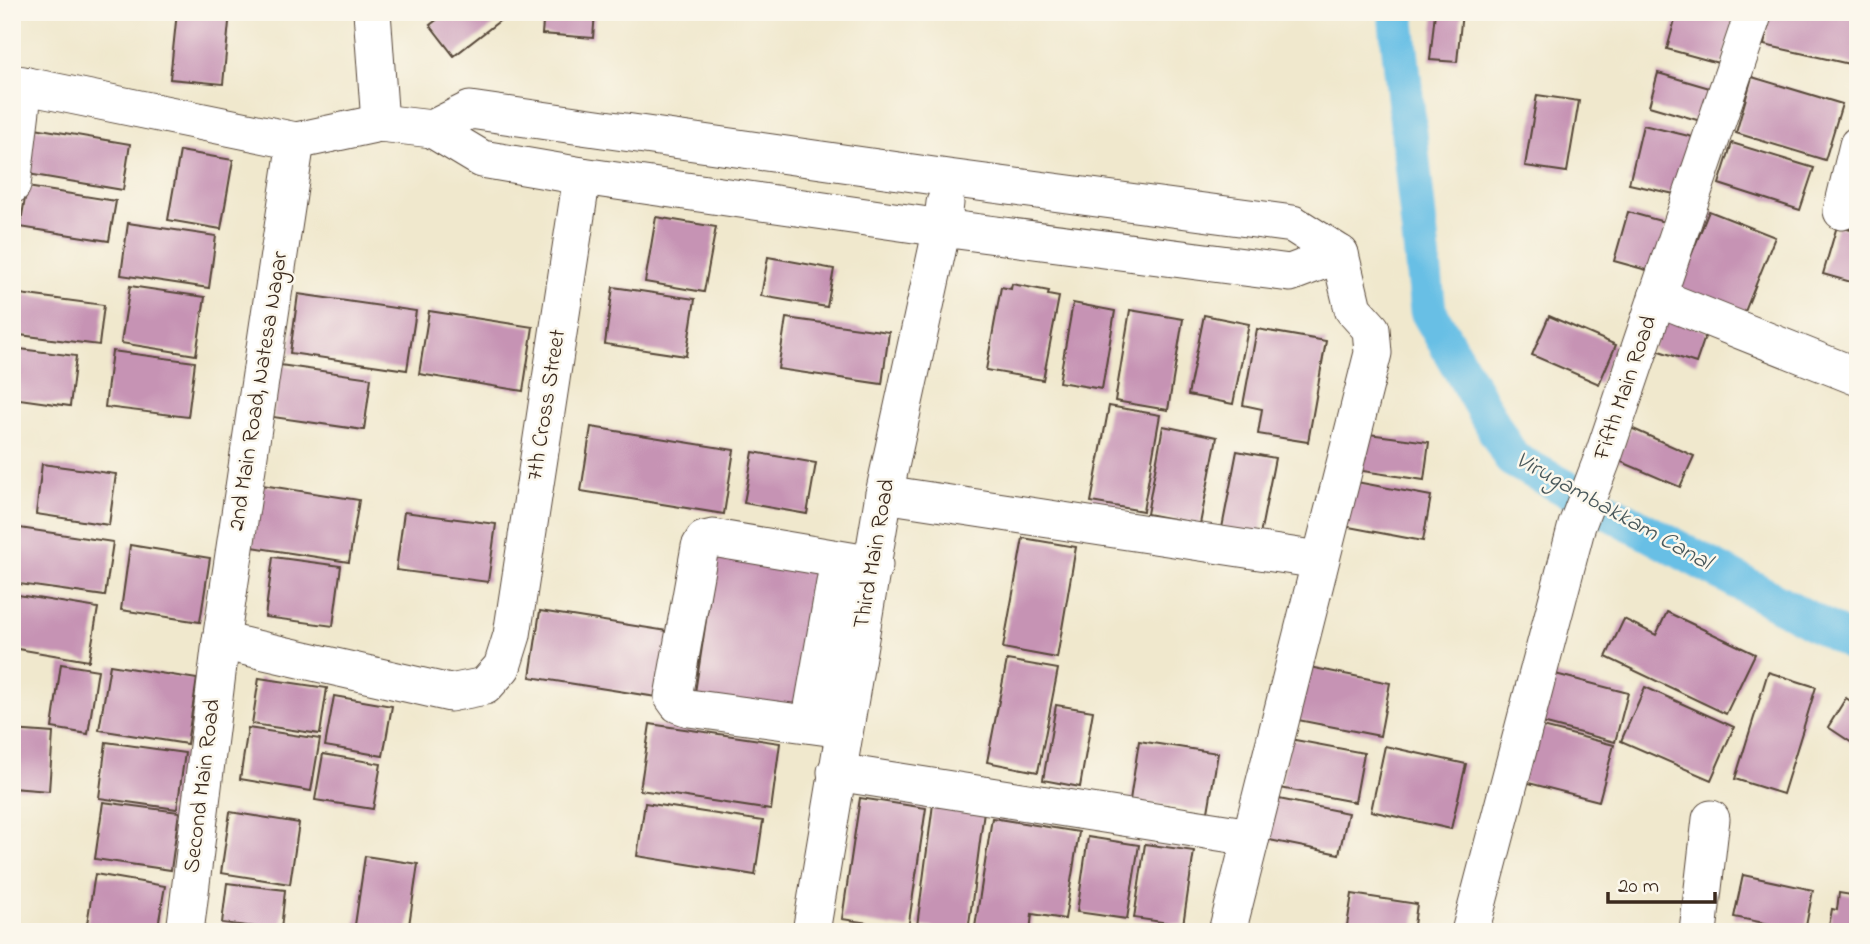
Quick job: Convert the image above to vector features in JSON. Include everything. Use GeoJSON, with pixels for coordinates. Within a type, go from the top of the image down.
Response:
{"type":"FeatureCollection","features":[{"type":"Feature","properties":{"kind":"street"},"geometry":{"type":"LineString","coordinates":[[372,12],[380,123]]}},
{"type":"Feature","properties":{"kind":"street","name":"Fifth Main Road"},"geometry":{"type":"LineString","coordinates":[[1470,932],[1577,525],[1602,460],[1754,12]]}},
{"type":"Feature","properties":{"kind":"street"},"geometry":{"type":"LineString","coordinates":[[12,185],[18,84],[296,141],[380,123],[432,129],[482,159],[582,176],[942,228],[1290,273],[1340,254]]}},
{"type":"Feature","properties":{"kind":"street"},"geometry":{"type":"LineString","coordinates":[[432,129],[471,110],[1293,224],[1340,254],[1353,309],[1371,329],[1373,353],[1227,932]]}},
{"type":"Feature","properties":{"kind":"street","name":"2nd Main Road, Natesa Nagar"},"geometry":{"type":"LineString","coordinates":[[221,641],[296,141]]}},
{"type":"Feature","properties":{"kind":"street"},"geometry":{"type":"LineString","coordinates":[[1843,211],[1858,145]]}},
{"type":"Feature","properties":{"kind":"street","name":"7th Cross Street"},"geometry":{"type":"LineString","coordinates":[[221,641],[450,693],[485,686],[502,667],[512,635],[582,176]]}},
{"type":"Feature","properties":{"kind":"street","name":"Third Main Road"},"geometry":{"type":"LineString","coordinates":[[811,932],[836,772],[827,727],[856,563],[884,495],[942,228],[948,178]]}},
{"type":"Feature","properties":{"kind":"street"},"geometry":{"type":"LineString","coordinates":[[1657,297],[1858,377]]}},
{"type":"Feature","properties":{"kind":"street"},"geometry":{"type":"LineString","coordinates":[[884,495],[1319,561]]}},
{"type":"Feature","properties":{"kind":"street"},"geometry":{"type":"LineString","coordinates":[[827,727],[689,708],[678,704],[673,697],[700,547],[704,540],[713,538],[856,563]]}},
{"type":"Feature","properties":{"kind":"street","name":"Second Main Road"},"geometry":{"type":"LineString","coordinates":[[186,932],[221,641]]}},
{"type":"Feature","properties":{"kind":"street"},"geometry":{"type":"LineString","coordinates":[[836,772],[1251,837]]}},
{"type":"Feature","properties":{"kind":"street"},"geometry":{"type":"LineString","coordinates":[[1698,932],[1710,819]]}},
{"type":"Feature","properties":{"kind":"building"},"geometry":{"type":"Polygon","coordinates":[[[177,12],[230,12],[223,84],[170,79],[177,12]]]}},
{"type":"Feature","properties":{"kind":"building"},"geometry":{"type":"Polygon","coordinates":[[[447,12],[511,12],[454,56],[430,25],[447,12]]]}},
{"type":"Feature","properties":{"kind":"building"},"geometry":{"type":"Polygon","coordinates":[[[544,12],[595,12],[593,38],[542,34],[544,12]]]}},
{"type":"Feature","properties":{"kind":"building"},"geometry":{"type":"Polygon","coordinates":[[[1435,12],[1462,12],[1457,62],[1430,60],[1435,12]]]}},
{"type":"Feature","properties":{"kind":"building"},"geometry":{"type":"Polygon","coordinates":[[[1677,12],[1737,12],[1722,64],[1667,49],[1677,12]]]}},
{"type":"Feature","properties":{"kind":"building"},"geometry":{"type":"Polygon","coordinates":[[[1771,12],[1858,12],[1858,47],[1854,65],[1764,45],[1771,12]]]}},
{"type":"Feature","properties":{"kind":"building"},"geometry":{"type":"Polygon","coordinates":[[[1658,73],[1713,89],[1704,122],[1649,106],[1658,73]]]}},
{"type":"Feature","properties":{"kind":"building"},"geometry":{"type":"Polygon","coordinates":[[[1752,77],[1842,104],[1825,160],[1736,133],[1752,77]]]}},
{"type":"Feature","properties":{"kind":"building"},"geometry":{"type":"Polygon","coordinates":[[[1537,95],[1579,101],[1567,172],[1525,166],[1537,95]]]}},
{"type":"Feature","properties":{"kind":"building"},"geometry":{"type":"Polygon","coordinates":[[[1643,125],[1693,137],[1679,195],[1629,184],[1643,125]]]}},
{"type":"Feature","properties":{"kind":"building"},"geometry":{"type":"Polygon","coordinates":[[[23,126],[130,144],[123,190],[16,172],[23,126]]]}},
{"type":"Feature","properties":{"kind":"building"},"geometry":{"type":"Polygon","coordinates":[[[1732,143],[1814,168],[1800,210],[1719,184],[1732,143]]]}},
{"type":"Feature","properties":{"kind":"building"},"geometry":{"type":"Polygon","coordinates":[[[180,151],[233,160],[221,229],[168,220],[180,151]]]}},
{"type":"Feature","properties":{"kind":"building"},"geometry":{"type":"Polygon","coordinates":[[[27,187],[116,201],[109,241],[20,227],[27,187]]]}},
{"type":"Feature","properties":{"kind":"building"},"geometry":{"type":"Polygon","coordinates":[[[1709,211],[1775,237],[1744,314],[1678,288],[1709,211]]]}},
{"type":"Feature","properties":{"kind":"building"},"geometry":{"type":"Polygon","coordinates":[[[1628,212],[1668,223],[1654,272],[1614,261],[1628,212]]]}},
{"type":"Feature","properties":{"kind":"building"},"geometry":{"type":"Polygon","coordinates":[[[656,217],[716,227],[704,292],[645,282],[656,217]]]}},
{"type":"Feature","properties":{"kind":"building"},"geometry":{"type":"Polygon","coordinates":[[[128,223],[216,236],[209,288],[121,275],[128,223]]]}},
{"type":"Feature","properties":{"kind":"building"},"geometry":{"type":"Polygon","coordinates":[[[1837,226],[1858,232],[1858,284],[1823,274],[1837,226]]]}},
{"type":"Feature","properties":{"kind":"building"},"geometry":{"type":"Polygon","coordinates":[[[768,257],[834,269],[827,307],[761,296],[768,257]]]}},
{"type":"Feature","properties":{"kind":"building"},"geometry":{"type":"Polygon","coordinates":[[[1012,284],[1049,291],[1048,295],[1059,297],[1043,380],[986,370],[1001,287],[1011,289],[1012,284]]]}},
{"type":"Feature","properties":{"kind":"building"},"geometry":{"type":"Polygon","coordinates":[[[130,286],[205,297],[196,355],[121,343],[130,286]]]}},
{"type":"Feature","properties":{"kind":"building"},"geometry":{"type":"Polygon","coordinates":[[[613,287],[695,299],[686,356],[605,344],[613,287]]]}},
{"type":"Feature","properties":{"kind":"building"},"geometry":{"type":"Polygon","coordinates":[[[12,293],[104,305],[99,345],[12,334],[12,293]]]}},
{"type":"Feature","properties":{"kind":"building"},"geometry":{"type":"Polygon","coordinates":[[[298,294],[416,311],[407,370],[290,353],[298,294]]]}},
{"type":"Feature","properties":{"kind":"building"},"geometry":{"type":"Polygon","coordinates":[[[1073,303],[1115,311],[1102,389],[1059,382],[1073,303]]]}},
{"type":"Feature","properties":{"kind":"building"},"geometry":{"type":"Polygon","coordinates":[[[1130,310],[1183,319],[1168,410],[1115,401],[1130,310]]]}},
{"type":"Feature","properties":{"kind":"building"},"geometry":{"type":"Polygon","coordinates":[[[429,311],[533,327],[523,391],[419,374],[429,311]]]}},
{"type":"Feature","properties":{"kind":"building"},"geometry":{"type":"Polygon","coordinates":[[[1204,315],[1249,324],[1233,404],[1188,395],[1204,315]]]}},
{"type":"Feature","properties":{"kind":"building"},"geometry":{"type":"Polygon","coordinates":[[[1549,316],[1616,345],[1599,384],[1532,355],[1549,316]]]}},
{"type":"Feature","properties":{"kind":"building"},"geometry":{"type":"Polygon","coordinates":[[[1664,316],[1707,331],[1696,363],[1653,349],[1664,316]]]}},
{"type":"Feature","properties":{"kind":"building"},"geometry":{"type":"Polygon","coordinates":[[[786,318],[889,332],[882,384],[778,369],[786,318]]]}},
{"type":"Feature","properties":{"kind":"building"},"geometry":{"type":"Polygon","coordinates":[[[1257,329],[1326,341],[1308,442],[1258,434],[1262,409],[1243,405],[1257,329]]]}},
{"type":"Feature","properties":{"kind":"building"},"geometry":{"type":"Polygon","coordinates":[[[12,348],[76,356],[70,406],[12,398],[12,348]]]}},
{"type":"Feature","properties":{"kind":"building"},"geometry":{"type":"Polygon","coordinates":[[[112,351],[195,362],[188,417],[105,407],[112,351]]]}},
{"type":"Feature","properties":{"kind":"building"},"geometry":{"type":"Polygon","coordinates":[[[280,365],[371,378],[364,430],[273,417],[280,365]]]}},
{"type":"Feature","properties":{"kind":"building"},"geometry":{"type":"Polygon","coordinates":[[[1109,406],[1160,415],[1143,511],[1091,502],[1109,406]]]}},
{"type":"Feature","properties":{"kind":"building"},"geometry":{"type":"Polygon","coordinates":[[[1163,426],[1217,437],[1200,524],[1147,514],[1163,426]]]}},
{"type":"Feature","properties":{"kind":"building"},"geometry":{"type":"Polygon","coordinates":[[[591,427],[734,450],[724,514],[581,491],[591,427]]]}},
{"type":"Feature","properties":{"kind":"building"},"geometry":{"type":"Polygon","coordinates":[[[1631,428],[1694,456],[1680,487],[1617,460],[1631,428]]]}},
{"type":"Feature","properties":{"kind":"building"},"geometry":{"type":"Polygon","coordinates":[[[1361,433],[1429,442],[1424,480],[1356,470],[1361,433]]]}},
{"type":"Feature","properties":{"kind":"building"},"geometry":{"type":"Polygon","coordinates":[[[1237,451],[1275,458],[1260,535],[1222,528],[1237,451]]]}},
{"type":"Feature","properties":{"kind":"building"},"geometry":{"type":"Polygon","coordinates":[[[753,452],[816,463],[807,514],[744,503],[753,452]]]}},
{"type":"Feature","properties":{"kind":"building"},"geometry":{"type":"Polygon","coordinates":[[[42,464],[116,474],[109,525],[36,514],[42,464]]]}},
{"type":"Feature","properties":{"kind":"building"},"geometry":{"type":"Polygon","coordinates":[[[1346,480],[1431,496],[1423,541],[1338,525],[1346,480]]]}},
{"type":"Feature","properties":{"kind":"building"},"geometry":{"type":"Polygon","coordinates":[[[262,485],[359,500],[349,562],[252,547],[262,485]]]}},
{"type":"Feature","properties":{"kind":"building"},"geometry":{"type":"Polygon","coordinates":[[[404,512],[496,524],[488,582],[396,570],[404,512]]]}},
{"type":"Feature","properties":{"kind":"building"},"geometry":{"type":"Polygon","coordinates":[[[13,527],[113,542],[105,596],[12,583],[13,527]]]}},
{"type":"Feature","properties":{"kind":"building"},"geometry":{"type":"Polygon","coordinates":[[[1023,538],[1076,547],[1057,658],[1003,648],[1023,538]]]}},
{"type":"Feature","properties":{"kind":"building"},"geometry":{"type":"Polygon","coordinates":[[[130,545],[210,558],[200,622],[121,610],[130,545]]]}},
{"type":"Feature","properties":{"kind":"building"},"geometry":{"type":"Polygon","coordinates":[[[717,548],[828,564],[806,715],[694,699],[717,548]]]}},
{"type":"Feature","properties":{"kind":"building"},"geometry":{"type":"Polygon","coordinates":[[[273,557],[341,566],[333,626],[265,617],[273,557]]]}},
{"type":"Feature","properties":{"kind":"building"},"geometry":{"type":"Polygon","coordinates":[[[12,594],[98,608],[89,661],[12,648],[12,594]]]}},
{"type":"Feature","properties":{"kind":"building"},"geometry":{"type":"Polygon","coordinates":[[[540,611],[674,632],[663,698],[530,677],[540,611]]]}},
{"type":"Feature","properties":{"kind":"building"},"geometry":{"type":"Polygon","coordinates":[[[1667,612],[1755,654],[1726,714],[1606,657],[1624,619],[1656,635],[1667,612]]]}},
{"type":"Feature","properties":{"kind":"building"},"geometry":{"type":"Polygon","coordinates":[[[1007,660],[1058,669],[1038,772],[987,762],[1007,660]]]}},
{"type":"Feature","properties":{"kind":"building"},"geometry":{"type":"Polygon","coordinates":[[[61,664],[98,670],[88,734],[52,728],[61,664]]]}},
{"type":"Feature","properties":{"kind":"building"},"geometry":{"type":"Polygon","coordinates":[[[110,665],[197,679],[187,744],[99,730],[110,665]]]}},
{"type":"Feature","properties":{"kind":"building"},"geometry":{"type":"Polygon","coordinates":[[[1304,666],[1390,683],[1380,736],[1293,719],[1304,666]]]}},
{"type":"Feature","properties":{"kind":"building"},"geometry":{"type":"Polygon","coordinates":[[[1544,671],[1628,693],[1615,742],[1531,720],[1544,671]]]}},
{"type":"Feature","properties":{"kind":"building"},"geometry":{"type":"Polygon","coordinates":[[[1768,672],[1816,687],[1783,794],[1735,779],[1768,672]]]}},
{"type":"Feature","properties":{"kind":"building"},"geometry":{"type":"Polygon","coordinates":[[[259,678],[327,688],[320,734],[252,724],[259,678]]]}},
{"type":"Feature","properties":{"kind":"building"},"geometry":{"type":"Polygon","coordinates":[[[1645,687],[1734,727],[1711,780],[1621,741],[1645,687]]]}},
{"type":"Feature","properties":{"kind":"building"},"geometry":{"type":"Polygon","coordinates":[[[334,696],[392,706],[383,756],[325,746],[334,696]]]}},
{"type":"Feature","properties":{"kind":"building"},"geometry":{"type":"Polygon","coordinates":[[[1846,698],[1858,706],[1858,747],[1828,727],[1846,698]]]}},
{"type":"Feature","properties":{"kind":"building"},"geometry":{"type":"Polygon","coordinates":[[[1056,705],[1093,711],[1080,787],[1043,780],[1056,705]]]}},
{"type":"Feature","properties":{"kind":"building"},"geometry":{"type":"Polygon","coordinates":[[[1527,723],[1614,745],[1599,801],[1513,779],[1527,723]]]}},
{"type":"Feature","properties":{"kind":"building"},"geometry":{"type":"Polygon","coordinates":[[[650,724],[780,743],[771,810],[640,790],[650,724]]]}},
{"type":"Feature","properties":{"kind":"building"},"geometry":{"type":"Polygon","coordinates":[[[248,728],[320,739],[311,791],[240,779],[248,728]]]}},
{"type":"Feature","properties":{"kind":"building"},"geometry":{"type":"Polygon","coordinates":[[[12,730],[53,733],[49,791],[12,788],[12,730]]]}},
{"type":"Feature","properties":{"kind":"building"},"geometry":{"type":"Polygon","coordinates":[[[1290,739],[1364,753],[1355,802],[1280,788],[1290,739]]]}},
{"type":"Feature","properties":{"kind":"building"},"geometry":{"type":"Polygon","coordinates":[[[1139,741],[1218,753],[1208,812],[1130,800],[1139,741]]]}},
{"type":"Feature","properties":{"kind":"building"},"geometry":{"type":"Polygon","coordinates":[[[106,742],[185,753],[177,809],[99,798],[106,742]]]}},
{"type":"Feature","properties":{"kind":"building"},"geometry":{"type":"Polygon","coordinates":[[[1385,746],[1466,764],[1451,829],[1371,811],[1385,746]]]}},
{"type":"Feature","properties":{"kind":"building"},"geometry":{"type":"Polygon","coordinates":[[[323,754],[381,764],[373,809],[315,800],[323,754]]]}},
{"type":"Feature","properties":{"kind":"building"},"geometry":{"type":"Polygon","coordinates":[[[1269,797],[1348,813],[1339,854],[1260,838],[1269,797]]]}},
{"type":"Feature","properties":{"kind":"building"},"geometry":{"type":"Polygon","coordinates":[[[860,798],[926,808],[908,929],[842,919],[860,798]]]}},
{"type":"Feature","properties":{"kind":"building"},"geometry":{"type":"Polygon","coordinates":[[[103,802],[179,812],[171,870],[95,859],[103,802]]]}},
{"type":"Feature","properties":{"kind":"building"},"geometry":{"type":"Polygon","coordinates":[[[645,803],[763,821],[755,875],[637,856],[645,803]]]}},
{"type":"Feature","properties":{"kind":"building"},"geometry":{"type":"Polygon","coordinates":[[[933,804],[984,811],[968,932],[917,926],[933,804]]]}},
{"type":"Feature","properties":{"kind":"building"},"geometry":{"type":"Polygon","coordinates":[[[230,812],[299,823],[290,884],[221,873],[230,812]]]}},
{"type":"Feature","properties":{"kind":"building"},"geometry":{"type":"Polygon","coordinates":[[[992,818],[1079,832],[1065,919],[1032,914],[1030,932],[1006,932],[975,927],[992,818]]]}},
{"type":"Feature","properties":{"kind":"building"},"geometry":{"type":"Polygon","coordinates":[[[1088,837],[1139,845],[1127,919],[1077,912],[1088,837]]]}},
{"type":"Feature","properties":{"kind":"building"},"geometry":{"type":"Polygon","coordinates":[[[1145,844],[1194,851],[1183,925],[1134,918],[1145,844]]]}},
{"type":"Feature","properties":{"kind":"building"},"geometry":{"type":"Polygon","coordinates":[[[365,856],[418,864],[408,932],[354,932],[365,856]]]}},
{"type":"Feature","properties":{"kind":"building"},"geometry":{"type":"Polygon","coordinates":[[[95,874],[165,886],[157,932],[86,930],[95,874]]]}},
{"type":"Feature","properties":{"kind":"building"},"geometry":{"type":"Polygon","coordinates":[[[1743,875],[1813,890],[1805,931],[1734,917],[1743,875]]]}},
{"type":"Feature","properties":{"kind":"building"},"geometry":{"type":"Polygon","coordinates":[[[227,883],[285,890],[281,930],[222,923],[227,883]]]}},
{"type":"Feature","properties":{"kind":"building"},"geometry":{"type":"Polygon","coordinates":[[[1839,893],[1858,896],[1858,932],[1828,932],[1832,909],[1837,910],[1839,893]]]}},
{"type":"Feature","properties":{"kind":"building"},"geometry":{"type":"Polygon","coordinates":[[[1352,894],[1417,904],[1413,932],[1346,932],[1352,894]]]}},
{"type":"Feature","properties":{"kind":"waterway","name":"Virugambakkam Canal"},"geometry":{"type":"LineString","coordinates":[[1378,12],[1397,22]]}},
{"type":"Feature","properties":{"kind":"waterway","name":"Virugambakkam Canal"},"geometry":{"type":"LineString","coordinates":[[1398,12],[1428,311],[1512,459],[1858,646]]}}]}
